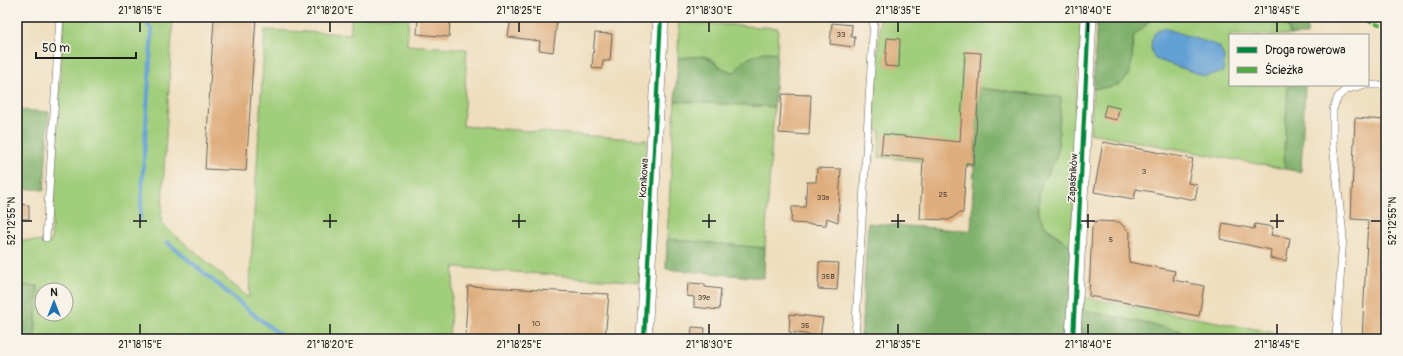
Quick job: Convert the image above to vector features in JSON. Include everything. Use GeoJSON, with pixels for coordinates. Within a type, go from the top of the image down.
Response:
{"type":"FeatureCollection","features":[{"type":"Feature","properties":{"kind":"street","name":"Konikowa"},"geometry":{"type":"LineString","coordinates":[[644,339],[661,17]]}},
{"type":"Feature","properties":{"kind":"street","name":"Zapaśników"},"geometry":{"type":"LineString","coordinates":[[1073,339],[1089,17]]}},
{"type":"Feature","properties":{"kind":"lane"},"geometry":{"type":"LineString","coordinates":[[46,238],[60,17]]}},
{"type":"Feature","properties":{"kind":"lane"},"geometry":{"type":"LineString","coordinates":[[855,339],[874,17]]}},
{"type":"Feature","properties":{"kind":"lane"},"geometry":{"type":"LineString","coordinates":[[1369,85],[1386,85]]}},
{"type":"Feature","properties":{"kind":"lane"},"geometry":{"type":"LineString","coordinates":[[1336,339],[1343,236],[1333,144],[1333,109],[1338,97],[1345,90],[1359,86]]}},
{"type":"Feature","properties":{"kind":"green space"},"geometry":{"type":"Polygon","coordinates":[[[64,17],[153,17],[156,20],[157,17],[173,17],[161,223],[249,298],[265,30],[351,34],[351,17],[409,17],[407,45],[467,49],[463,126],[647,140],[639,282],[454,267],[449,339],[35,339],[36,322],[74,322],[74,282],[34,282],[34,286],[17,285],[17,240],[51,242],[64,17]]]}},
{"type":"Feature","properties":{"kind":"green space"},"geometry":{"type":"Polygon","coordinates":[[[880,17],[1082,17],[1076,98],[1072,247],[1045,226],[1039,215],[1039,192],[1043,180],[1050,170],[1058,151],[1061,97],[979,88],[974,166],[879,157],[880,131],[873,129],[880,17]]]}},
{"type":"Feature","properties":{"kind":"green space"},"geometry":{"type":"Polygon","coordinates":[[[1097,17],[1152,17],[1143,28],[1134,35],[1132,63],[1127,76],[1123,81],[1111,87],[1093,89],[1097,17]]]}},
{"type":"Feature","properties":{"kind":"green space"},"geometry":{"type":"Polygon","coordinates":[[[1152,17],[1278,17],[1288,27],[1290,34],[1229,34],[1229,86],[1288,86],[1284,152],[1285,169],[1090,133],[1093,89],[1118,85],[1132,62],[1134,34],[1143,28],[1152,17]]]}},
{"type":"Feature","properties":{"kind":"green space"},"geometry":{"type":"Polygon","coordinates":[[[1278,17],[1308,17],[1307,34],[1290,34],[1288,27],[1278,17]]]}},
{"type":"Feature","properties":{"kind":"green space"},"geometry":{"type":"Polygon","coordinates":[[[679,22],[778,28],[777,53],[769,52],[744,60],[735,72],[725,70],[710,58],[678,58],[679,22]]]}},
{"type":"Feature","properties":{"kind":"green space"},"geometry":{"type":"Polygon","coordinates":[[[763,52],[777,53],[774,107],[675,101],[678,58],[705,56],[725,70],[735,72],[744,60],[763,52]]]}},
{"type":"Feature","properties":{"kind":"green space"},"geometry":{"type":"Polygon","coordinates":[[[1288,86],[1305,86],[1301,172],[1285,169],[1284,152],[1288,86]]]}},
{"type":"Feature","properties":{"kind":"green space"},"geometry":{"type":"Polygon","coordinates":[[[978,88],[1061,97],[1058,151],[1041,186],[1038,204],[1040,216],[1045,226],[1072,247],[1068,339],[861,339],[868,223],[971,231],[978,88]]]}},
{"type":"Feature","properties":{"kind":"green space"},"geometry":{"type":"Polygon","coordinates":[[[675,101],[774,107],[765,248],[667,239],[675,101]]]}},
{"type":"Feature","properties":{"kind":"green space"},"geometry":{"type":"Polygon","coordinates":[[[17,110],[49,112],[44,190],[17,188],[17,110]]]}},
{"type":"Feature","properties":{"kind":"green space"},"geometry":{"type":"Polygon","coordinates":[[[667,239],[765,248],[764,278],[666,269],[667,239]]]}},
{"type":"Feature","properties":{"kind":"green space"},"geometry":{"type":"Polygon","coordinates":[[[17,285],[34,286],[34,322],[36,322],[35,339],[17,339],[17,285]]]}},
{"type":"Feature","properties":{"kind":"green space"},"geometry":{"type":"Polygon","coordinates":[[[1082,297],[1293,336],[1293,339],[1182,339],[1181,331],[1082,310],[1082,297]]]}},
{"type":"Feature","properties":{"kind":"green space"},"geometry":{"type":"Polygon","coordinates":[[[1082,310],[1181,331],[1182,339],[1080,339],[1082,310]]]}},
{"type":"Feature","properties":{"kind":"water"},"geometry":{"type":"Polygon","coordinates":[[[1164,28],[1219,46],[1224,57],[1223,72],[1205,76],[1155,59],[1151,47],[1152,39],[1159,29],[1164,28]]]}},
{"type":"Feature","properties":{"kind":"building"},"geometry":{"type":"Polygon","coordinates":[[[214,17],[256,17],[246,171],[205,169],[214,17]]]}},
{"type":"Feature","properties":{"kind":"building"},"geometry":{"type":"Polygon","coordinates":[[[418,17],[450,20],[449,37],[417,34],[418,17]]]}},
{"type":"Feature","properties":{"kind":"building"},"geometry":{"type":"Polygon","coordinates":[[[511,17],[557,21],[553,52],[539,50],[540,41],[508,37],[511,17]]]}},
{"type":"Feature","properties":{"kind":"building"},"geometry":{"type":"Polygon","coordinates":[[[832,23],[852,25],[851,37],[855,37],[854,47],[830,44],[832,23]]]}},
{"type":"Feature","properties":{"kind":"building"},"geometry":{"type":"Polygon","coordinates":[[[595,33],[612,34],[610,61],[603,61],[602,69],[592,68],[595,33]]]}},
{"type":"Feature","properties":{"kind":"building"},"geometry":{"type":"Polygon","coordinates":[[[887,38],[900,39],[899,67],[885,66],[887,38]]]}},
{"type":"Feature","properties":{"kind":"building"},"geometry":{"type":"Polygon","coordinates":[[[965,52],[981,53],[974,164],[966,163],[963,213],[959,213],[949,220],[920,219],[923,159],[881,155],[883,134],[960,142],[965,52]]]}},
{"type":"Feature","properties":{"kind":"building"},"geometry":{"type":"Polygon","coordinates":[[[782,94],[811,95],[809,135],[779,133],[782,94]]]}},
{"type":"Feature","properties":{"kind":"building"},"geometry":{"type":"Polygon","coordinates":[[[1106,105],[1119,108],[1117,120],[1103,117],[1106,105]]]}},
{"type":"Feature","properties":{"kind":"building"},"geometry":{"type":"Polygon","coordinates":[[[1355,118],[1386,120],[1386,339],[1362,339],[1368,220],[1351,219],[1355,118]]]}},
{"type":"Feature","properties":{"kind":"building"},"geometry":{"type":"Polygon","coordinates":[[[1103,142],[1193,159],[1188,183],[1198,185],[1195,200],[1136,189],[1134,199],[1094,192],[1103,142]]]}},
{"type":"Feature","properties":{"kind":"building"},"geometry":{"type":"Polygon","coordinates":[[[817,168],[841,169],[838,222],[827,218],[826,225],[791,223],[792,207],[805,207],[807,182],[816,182],[817,168]]]}},
{"type":"Feature","properties":{"kind":"building"},"geometry":{"type":"Polygon","coordinates":[[[17,204],[29,205],[29,219],[17,218],[17,204]]]}},
{"type":"Feature","properties":{"kind":"building"},"geometry":{"type":"Polygon","coordinates":[[[1096,221],[1119,222],[1130,232],[1129,262],[1175,271],[1173,280],[1204,286],[1199,316],[1089,296],[1092,227],[1096,221]]]}},
{"type":"Feature","properties":{"kind":"building"},"geometry":{"type":"Polygon","coordinates":[[[1223,223],[1254,229],[1255,224],[1273,227],[1271,235],[1290,238],[1286,261],[1270,258],[1271,250],[1220,239],[1223,223]]]}},
{"type":"Feature","properties":{"kind":"building"},"geometry":{"type":"Polygon","coordinates":[[[819,262],[839,263],[837,290],[818,289],[819,262]]]}},
{"type":"Feature","properties":{"kind":"building"},"geometry":{"type":"Polygon","coordinates":[[[688,283],[705,284],[705,287],[721,289],[719,310],[694,307],[694,297],[687,296],[688,283]]]}},
{"type":"Feature","properties":{"kind":"building"},"geometry":{"type":"Polygon","coordinates":[[[468,286],[609,294],[605,339],[465,339],[468,286]]]}},
{"type":"Feature","properties":{"kind":"building"},"geometry":{"type":"Polygon","coordinates":[[[790,314],[823,318],[820,336],[789,332],[790,314]]]}},
{"type":"Feature","properties":{"kind":"building"},"geometry":{"type":"Polygon","coordinates":[[[692,327],[705,328],[704,339],[691,339],[692,327]]]}},
{"type":"Feature","properties":{"kind":"waterway"},"geometry":{"type":"LineString","coordinates":[[140,219],[152,30],[142,17]]}},
{"type":"Feature","properties":{"kind":"waterway"},"geometry":{"type":"LineString","coordinates":[[167,242],[253,314],[286,339]]}},
{"type":"Feature","properties":{"kind":"marked path"},"geometry":{"type":"LineString","coordinates":[[1358,17],[1386,27]]}},
{"type":"Feature","properties":{"kind":"cycle path"},"geometry":{"type":"LineString","coordinates":[[644,339],[661,17]]}},
{"type":"Feature","properties":{"kind":"cycle path"},"geometry":{"type":"LineString","coordinates":[[1073,339],[1089,17]]}}]}
